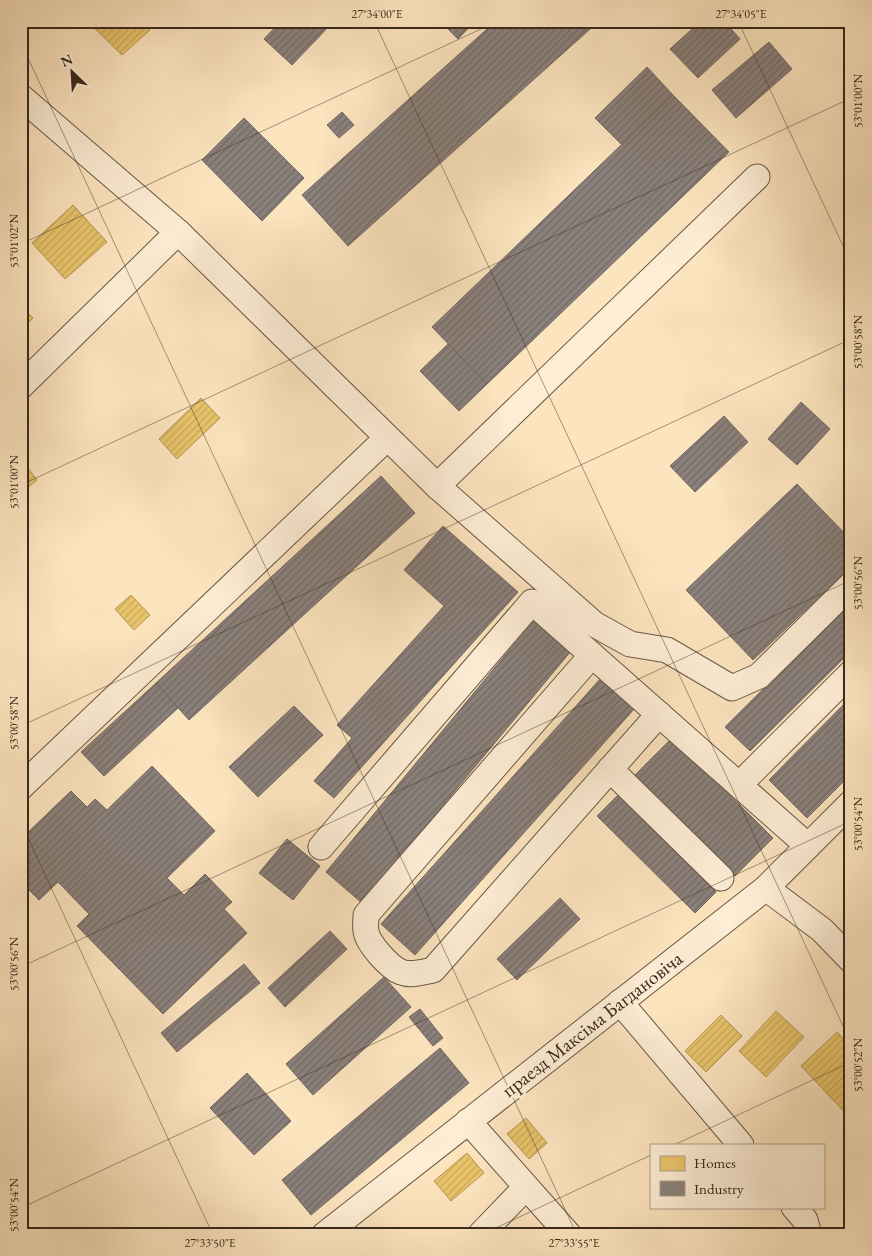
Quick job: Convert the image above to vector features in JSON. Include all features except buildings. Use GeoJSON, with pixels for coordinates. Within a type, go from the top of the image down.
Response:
{"type":"FeatureCollection","features":[{"type":"Feature","properties":{"kind":"street"},"geometry":{"type":"LineString","coordinates":[[21,97],[178,232],[437,486],[594,624],[630,644],[667,650],[732,688],[759,676],[851,585]]}},
{"type":"Feature","properties":{"kind":"street"},"geometry":{"type":"LineString","coordinates":[[437,486],[757,177]]}},
{"type":"Feature","properties":{"kind":"street"},"geometry":{"type":"LineString","coordinates":[[21,386],[178,232]]}},
{"type":"Feature","properties":{"kind":"street"},"geometry":{"type":"LineString","coordinates":[[21,787],[387,438]]}},
{"type":"Feature","properties":{"kind":"street"},"geometry":{"type":"LineString","coordinates":[[321,847],[532,602],[808,846]]}},
{"type":"Feature","properties":{"kind":"street"},"geometry":{"type":"LineString","coordinates":[[592,655],[366,915],[365,933],[376,952],[401,972],[415,973],[433,970],[659,714]]}},
{"type":"Feature","properties":{"kind":"street"},"geometry":{"type":"LineString","coordinates":[[739,785],[851,673]]}},
{"type":"Feature","properties":{"kind":"street"},"geometry":{"type":"LineString","coordinates":[[610,770],[721,878]]}},
{"type":"Feature","properties":{"kind":"street","name":"праезд Максіма Багдановіча"},"geometry":{"type":"LineString","coordinates":[[324,1235],[766,888],[851,803]]}},
{"type":"Feature","properties":{"kind":"street"},"geometry":{"type":"LineString","coordinates":[[766,888],[822,930],[851,960]]}},
{"type":"Feature","properties":{"kind":"street"},"geometry":{"type":"LineString","coordinates":[[620,1002],[740,1144]]}},
{"type":"Feature","properties":{"kind":"street"},"geometry":{"type":"LineString","coordinates":[[468,1121],[569,1235]]}},
{"type":"Feature","properties":{"kind":"street"},"geometry":{"type":"LineString","coordinates":[[480,1235],[526,1187]]}},
{"type":"Feature","properties":{"kind":"street"},"geometry":{"type":"LineString","coordinates":[[795,1208],[804,1220],[809,1235]]}}]}
